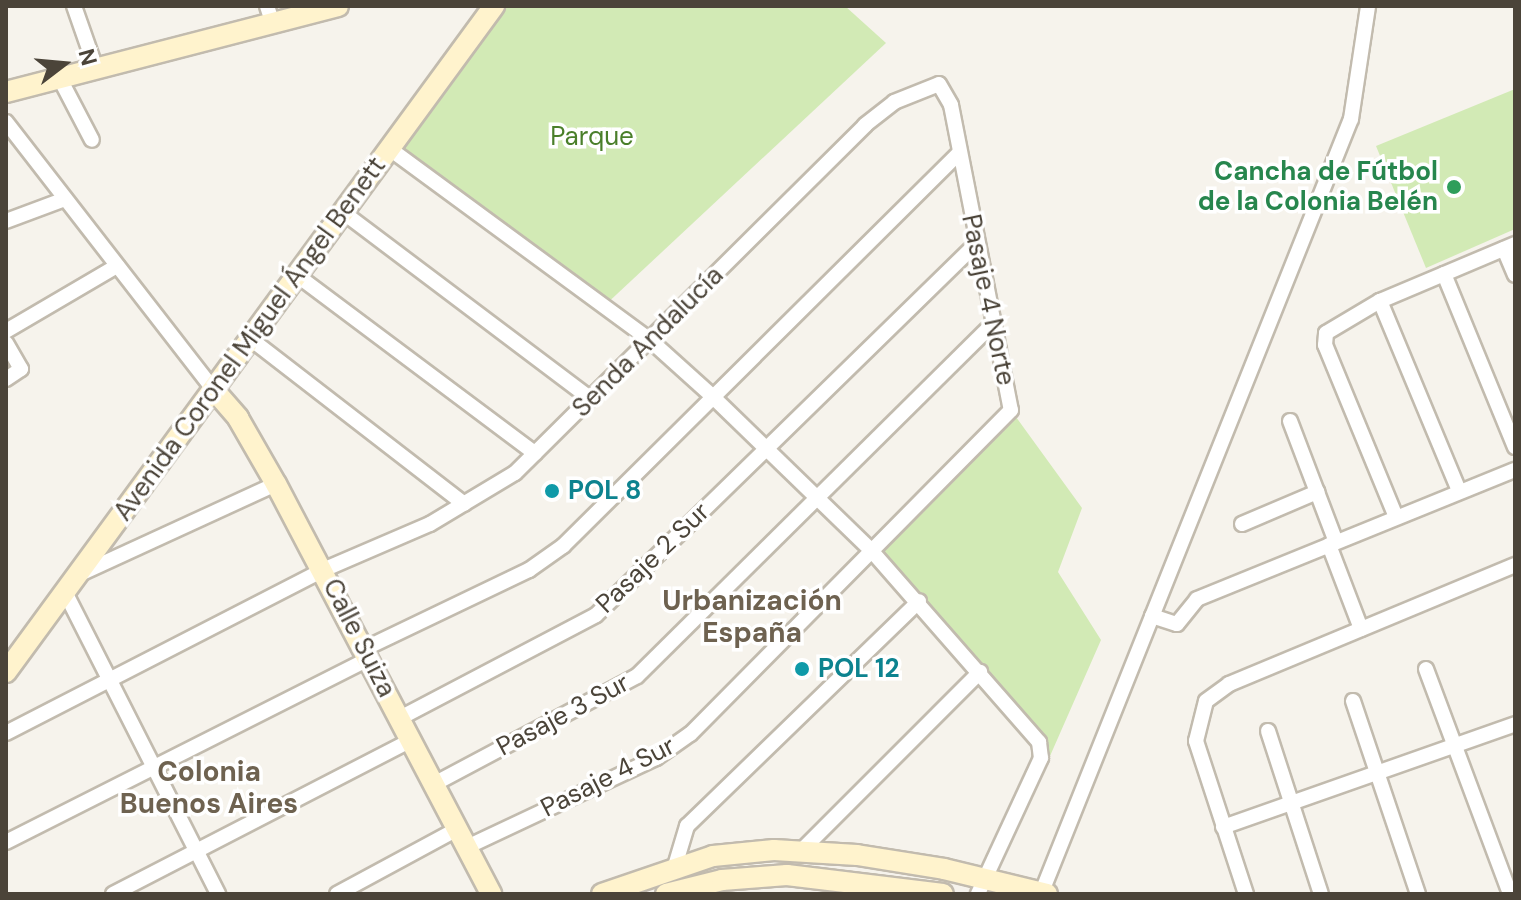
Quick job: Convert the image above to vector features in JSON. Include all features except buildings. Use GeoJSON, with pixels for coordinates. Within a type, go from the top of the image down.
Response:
{"type":"FeatureCollection","features":[{"type":"Feature","properties":{"kind":"street"},"geometry":{"type":"LineString","coordinates":[[74,6],[95,66]]}},
{"type":"Feature","properties":{"kind":"street"},"geometry":{"type":"LineString","coordinates":[[6,92],[270,15],[338,6]]}},
{"type":"Feature","properties":{"kind":"street","name":"Avenida Coronel Miguel Ángel Benett"},"geometry":{"type":"LineString","coordinates":[[6,672],[494,6]]}},
{"type":"Feature","properties":{"kind":"street"},"geometry":{"type":"LineString","coordinates":[[602,894],[675,866],[760,850],[802,850],[982,886],[1043,894],[1351,119],[1368,6]]}},
{"type":"Feature","properties":{"kind":"street"},"geometry":{"type":"LineString","coordinates":[[58,75],[92,140]]}},
{"type":"Feature","properties":{"kind":"street","name":"Senda Andalucía"},"geometry":{"type":"LineString","coordinates":[[6,733],[323,570],[464,504],[535,453],[865,125],[918,90],[939,84],[946,89]]}},
{"type":"Feature","properties":{"kind":"street","name":"Pasaje 4 Norte"},"geometry":{"type":"LineString","coordinates":[[870,549],[1011,410],[991,326],[946,89]]}},
{"type":"Feature","properties":{"kind":"street"},"geometry":{"type":"LineString","coordinates":[[6,122],[214,390]]}},
{"type":"Feature","properties":{"kind":"street"},"geometry":{"type":"LineString","coordinates":[[390,149],[651,341],[870,549],[980,672],[1042,750],[982,886]]}},
{"type":"Feature","properties":{"kind":"street"},"geometry":{"type":"LineString","coordinates":[[6,842],[155,768],[529,570],[563,546],[958,154]]}},
{"type":"Feature","properties":{"kind":"street"},"geometry":{"type":"LineString","coordinates":[[6,221],[65,199]]}},
{"type":"Feature","properties":{"kind":"street"},"geometry":{"type":"LineString","coordinates":[[344,213],[591,399]]}},
{"type":"Feature","properties":{"kind":"street","name":"Pasaje 2 Sur"},"geometry":{"type":"LineString","coordinates":[[400,718],[596,615],[976,244]]}},
{"type":"Feature","properties":{"kind":"street"},"geometry":{"type":"LineString","coordinates":[[1396,517],[1325,345],[1330,327],[1380,301],[1509,247],[1515,275]]}},
{"type":"Feature","properties":{"kind":"street"},"geometry":{"type":"LineString","coordinates":[[6,331],[117,266]]}},
{"type":"Feature","properties":{"kind":"street"},"geometry":{"type":"LineString","coordinates":[[1444,274],[1515,447]]}},
{"type":"Feature","properties":{"kind":"street"},"geometry":{"type":"LineString","coordinates":[[298,276],[535,453]]}},
{"type":"Feature","properties":{"kind":"street"},"geometry":{"type":"LineString","coordinates":[[1380,301],[1459,491]]}},
{"type":"Feature","properties":{"kind":"street","name":"Pasaje 3 Sur"},"geometry":{"type":"LineString","coordinates":[[434,784],[637,676],[991,326]]}},
{"type":"Feature","properties":{"kind":"street"},"geometry":{"type":"LineString","coordinates":[[252,340],[464,504]]}},
{"type":"Feature","properties":{"kind":"street"},"geometry":{"type":"LineString","coordinates":[[6,343],[21,369],[6,379]]}},
{"type":"Feature","properties":{"kind":"street","name":"Calle Suiza"},"geometry":{"type":"LineString","coordinates":[[214,390],[238,418],[276,484],[491,894]]}},
{"type":"Feature","properties":{"kind":"street"},"geometry":{"type":"LineString","coordinates":[[1290,421],[1317,492],[1361,629]]}},
{"type":"Feature","properties":{"kind":"street"},"geometry":{"type":"LineString","coordinates":[[1152,616],[1177,624],[1197,599],[1515,470]]}},
{"type":"Feature","properties":{"kind":"street"},"geometry":{"type":"LineString","coordinates":[[218,894],[110,680],[71,584],[276,484]]}},
{"type":"Feature","properties":{"kind":"street"},"geometry":{"type":"LineString","coordinates":[[1242,524],[1317,492]]}},
{"type":"Feature","properties":{"kind":"street","name":"Pasaje 4 Sur"},"geometry":{"type":"LineString","coordinates":[[337,894],[462,838],[656,758],[690,734],[870,549]]}},
{"type":"Feature","properties":{"kind":"street"},"geometry":{"type":"LineString","coordinates":[[1246,894],[1195,728],[1206,701],[1229,684],[1515,565]]}},
{"type":"Feature","properties":{"kind":"street"},"geometry":{"type":"LineString","coordinates":[[675,866],[687,826],[919,601]]}},
{"type":"Feature","properties":{"kind":"street"},"geometry":{"type":"LineString","coordinates":[[1426,669],[1510,894]]}},
{"type":"Feature","properties":{"kind":"street"},"geometry":{"type":"LineString","coordinates":[[802,850],[980,672]]}},
{"type":"Feature","properties":{"kind":"street"},"geometry":{"type":"LineString","coordinates":[[1353,701],[1418,894]]}},
{"type":"Feature","properties":{"kind":"street"},"geometry":{"type":"LineString","coordinates":[[1223,827],[1515,724]]}},
{"type":"Feature","properties":{"kind":"street"},"geometry":{"type":"LineString","coordinates":[[1268,731],[1321,894]]}},
{"type":"Feature","properties":{"kind":"street"},"geometry":{"type":"LineString","coordinates":[[113,894],[199,853],[411,740]]}},
{"type":"Feature","properties":{"kind":"street"},"geometry":{"type":"LineString","coordinates":[[760,850],[760,877]]}},
{"type":"Feature","properties":{"kind":"street"},"geometry":{"type":"LineString","coordinates":[[666,894],[760,877],[860,880],[943,894]]}},
{"type":"Feature","properties":{"kind":"green space","name":"Parque"},"geometry":{"type":"Polygon","coordinates":[[[495,6],[845,6],[886,43],[602,308],[390,149],[495,6]]]}},
{"type":"Feature","properties":{"kind":"green space","name":"Cancha de Fútbol de la Colonia Belén"},"geometry":{"type":"Polygon","coordinates":[[[1515,89],[1515,229],[1426,268],[1376,146],[1515,89]]]}},
{"type":"Feature","properties":{"kind":"green space"},"geometry":{"type":"Polygon","coordinates":[[[1011,410],[1082,508],[1058,572],[1101,640],[1050,756],[872,547],[1011,410]]]}},
{"type":"Feature","properties":{"kind":"place","name":"Cancha de Fútbol de la Colonia Belén"},"geometry":{"type":"Point","coordinates":[1454,187]}},
{"type":"Feature","properties":{"kind":"place","name":"POL 8"},"geometry":{"type":"Point","coordinates":[552,491]}},
{"type":"Feature","properties":{"kind":"place","name":"POL 12"},"geometry":{"type":"Point","coordinates":[802,669]}},
{"type":"Feature","properties":{"kind":"district","name":"Urbanización España"},"geometry":{"type":"Point","coordinates":[752,617]}},
{"type":"Feature","properties":{"kind":"district","name":"Colonia Buenos Aires"},"geometry":{"type":"Point","coordinates":[209,788]}}]}
